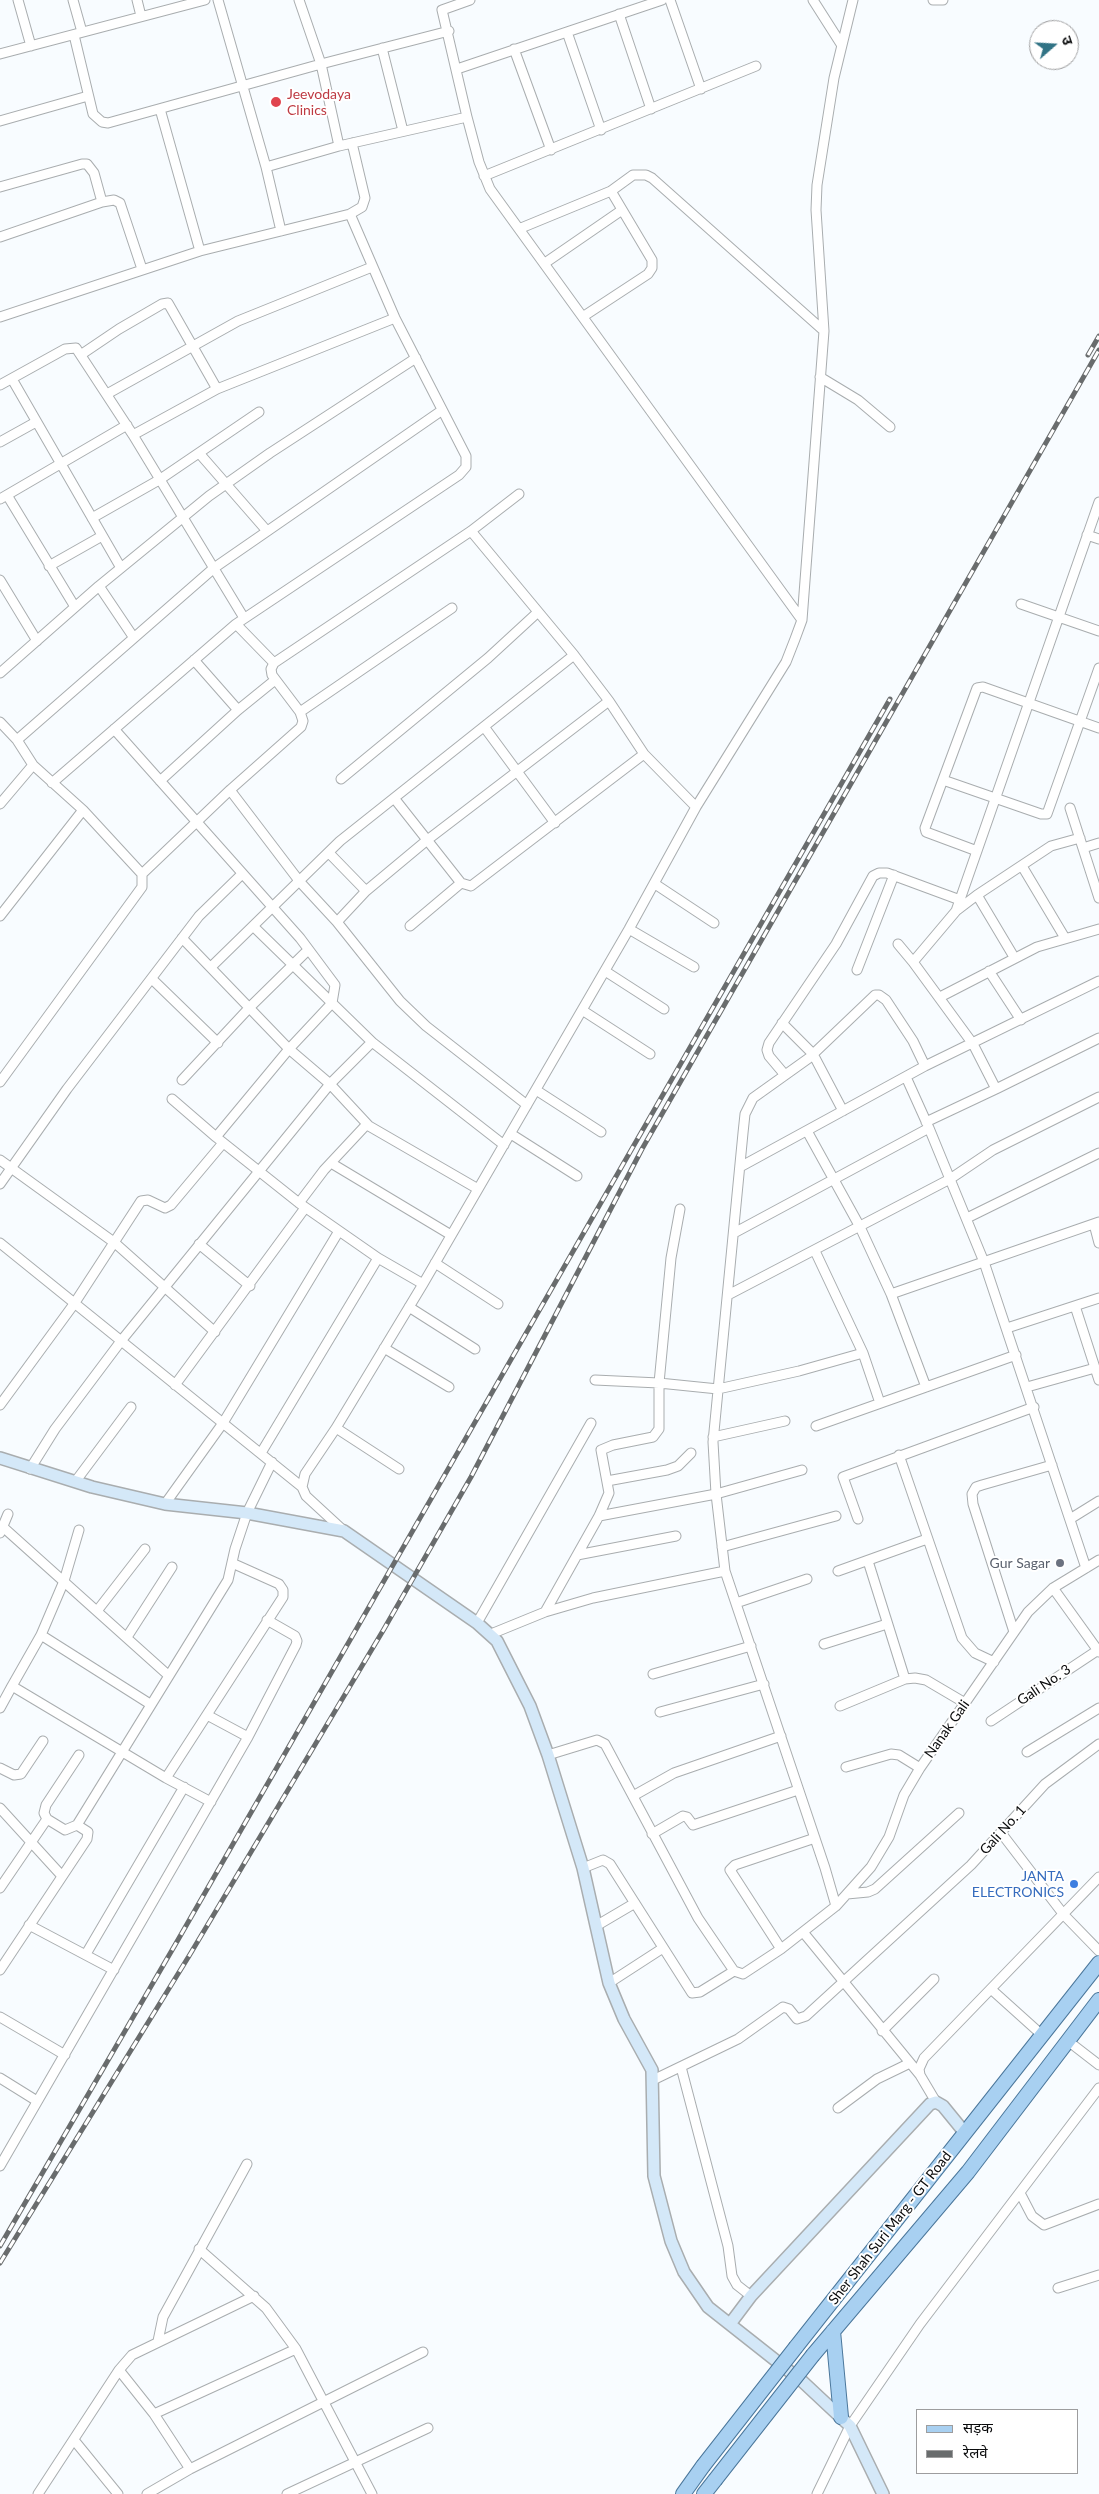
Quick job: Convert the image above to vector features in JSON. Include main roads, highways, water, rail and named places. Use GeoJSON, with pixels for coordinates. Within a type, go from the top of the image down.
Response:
{"type":"FeatureCollection","features":[{"type":"Feature","properties":{"kind":"main road","name":"Sher Shah Suri Marg - GT Road"},"geometry":{"type":"LineString","coordinates":[[683,2494],[796,2347],[1099,1963]]}},
{"type":"Feature","properties":{"kind":"main road","name":"Sher Shah Suri Marg - GT Road"},"geometry":{"type":"LineString","coordinates":[[704,2494],[813,2355],[968,2172],[1099,2000]]}},
{"type":"Feature","properties":{"kind":"main road"},"geometry":{"type":"LineString","coordinates":[[833,2331],[845,2422]]}},
{"type":"Feature","properties":{"kind":"railway"},"geometry":{"type":"LineString","coordinates":[[1088,355],[1099,336]]}},
{"type":"Feature","properties":{"kind":"railway"},"geometry":{"type":"LineString","coordinates":[[0,2263],[189,1956],[384,1629],[471,1477],[642,1149],[1099,350]]}},
{"type":"Feature","properties":{"kind":"railway"},"geometry":{"type":"LineString","coordinates":[[0,2246],[175,1945],[890,699]]}},
{"type":"Feature","properties":{"kind":"place","name":"Jeevodaya Clinics"},"geometry":{"type":"Point","coordinates":[276,102]}},
{"type":"Feature","properties":{"kind":"place","name":"Gur Sagar"},"geometry":{"type":"Point","coordinates":[1060,1563]}},
{"type":"Feature","properties":{"kind":"place","name":"JANTA ELECTRONICS"},"geometry":{"type":"Point","coordinates":[1074,1884]}}]}
